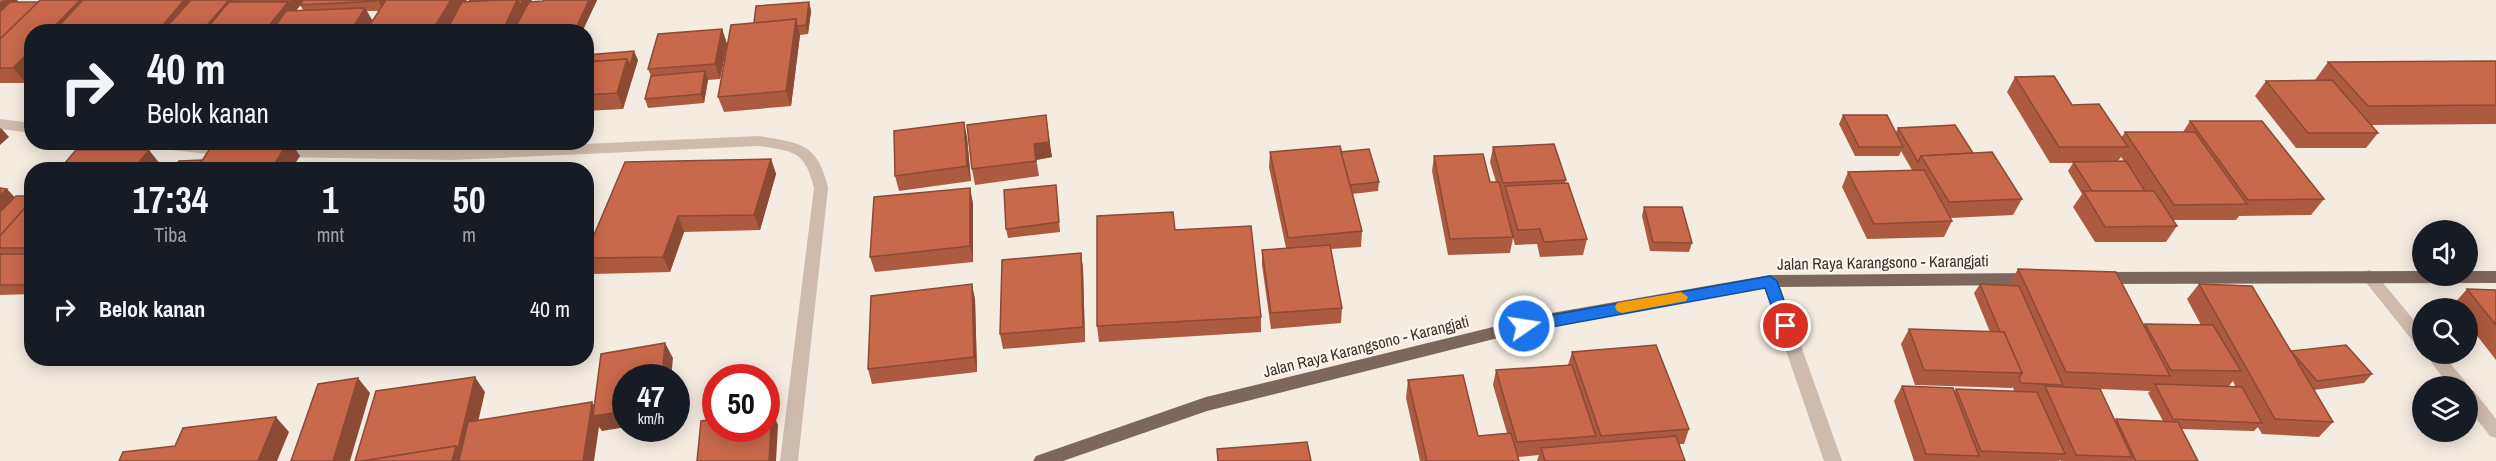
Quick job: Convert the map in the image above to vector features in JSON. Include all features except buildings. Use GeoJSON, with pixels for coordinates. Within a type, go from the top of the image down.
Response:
{"type":"FeatureCollection","features":[{"type":"Feature","properties":{"kind":"main road"},"geometry":{"type":"LineString","coordinates":[[2081,279],[2496,277]]}},
{"type":"Feature","properties":{"kind":"main road","name":"Jalan Raya Karangsono - Karangjati"},"geometry":{"type":"LineString","coordinates":[[1042,461],[1218,401],[1546,320],[1770,281],[2045,279]]}},
{"type":"Feature","properties":{"kind":"street"},"geometry":{"type":"LineString","coordinates":[[0,124],[24,127]]}},
{"type":"Feature","properties":{"kind":"street"},"geometry":{"type":"LineString","coordinates":[[594,148],[759,141],[801,148],[809,154],[817,168],[821,188],[789,461]]}},
{"type":"Feature","properties":{"kind":"street"},"geometry":{"type":"LineString","coordinates":[[198,150],[241,151]]}},
{"type":"Feature","properties":{"kind":"street"},"geometry":{"type":"LineString","coordinates":[[265,152],[454,154],[548,150]]}},
{"type":"Feature","properties":{"kind":"street"},"geometry":{"type":"LineString","coordinates":[[2369,276],[2412,329]]}},
{"type":"Feature","properties":{"kind":"street"},"geometry":{"type":"LineString","coordinates":[[1770,281],[1833,461]]}},
{"type":"Feature","properties":{"kind":"street"},"geometry":{"type":"LineString","coordinates":[[2441,364],[2451,376]]}},
{"type":"Feature","properties":{"kind":"street"},"geometry":{"type":"LineString","coordinates":[[2478,408],[2496,431]]}},
{"type":"Feature","properties":{"kind":"slow traffic"},"geometry":{"type":"LineString","coordinates":[[1622,307],[1681,297]]}},
{"type":"Feature","properties":{"kind":"route"},"geometry":{"type":"LineString","coordinates":[[1524,326],[1546,320],[1770,281],[1786,326]]}}]}
